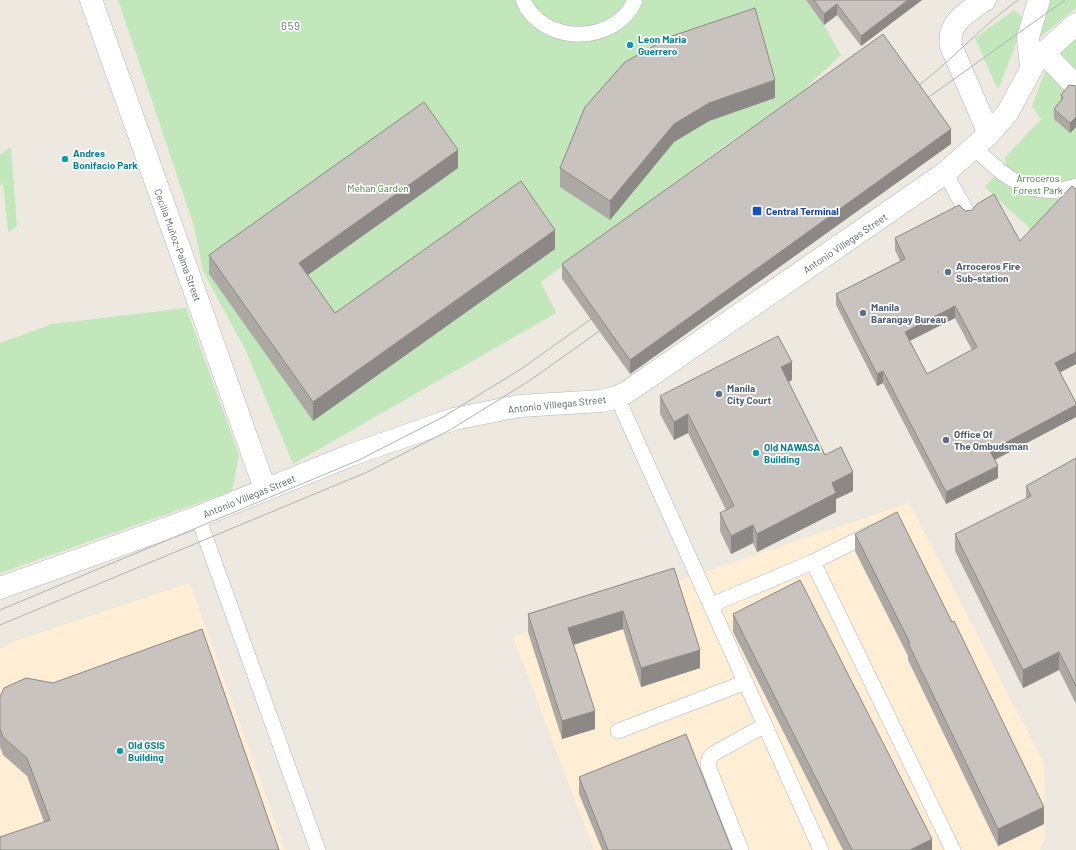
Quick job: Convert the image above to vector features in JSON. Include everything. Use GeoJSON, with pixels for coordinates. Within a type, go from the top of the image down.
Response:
{"type":"FeatureCollection","features":[{"type":"Feature","properties":{"kind":"street","name":"Cecilia Muñoz-Palma Street"},"geometry":{"type":"LineString","coordinates":[[91,0],[265,489]]}},
{"type":"Feature","properties":{"kind":"street"},"geometry":{"type":"LineString","coordinates":[[981,141],[950,39],[955,23],[985,0]]}},
{"type":"Feature","properties":{"kind":"street"},"geometry":{"type":"LineString","coordinates":[[1039,0],[1028,37],[1037,59],[1074,84]]}},
{"type":"Feature","properties":{"kind":"street","name":"Antonio Villegas Street"},"geometry":{"type":"LineString","coordinates":[[0,588],[198,518],[265,489],[351,455],[454,419],[519,406],[602,401],[618,397],[702,341],[945,173],[981,141],[1012,106],[1037,59],[1076,24]]}},
{"type":"Feature","properties":{"kind":"lane"},"geometry":{"type":"LineString","coordinates":[[523,0],[538,19],[556,31],[577,35],[598,32],[617,22],[632,6],[635,0]]}},
{"type":"Feature","properties":{"kind":"lane"},"geometry":{"type":"LineString","coordinates":[[981,141],[999,172],[1012,181],[1025,186],[1053,190],[1076,186]]}},
{"type":"Feature","properties":{"kind":"lane"},"geometry":{"type":"LineString","coordinates":[[945,173],[968,214]]}},
{"type":"Feature","properties":{"kind":"lane"},"geometry":{"type":"LineString","coordinates":[[618,397],[821,850]]}},
{"type":"Feature","properties":{"kind":"lane"},"geometry":{"type":"LineString","coordinates":[[198,518],[318,850]]}},
{"type":"Feature","properties":{"kind":"lane"},"geometry":{"type":"LineString","coordinates":[[711,605],[813,562],[887,525]]}},
{"type":"Feature","properties":{"kind":"lane"},"geometry":{"type":"LineString","coordinates":[[813,562],[953,850]]}},
{"type":"Feature","properties":{"kind":"lane"},"geometry":{"type":"LineString","coordinates":[[618,731],[746,682]]}},
{"type":"Feature","properties":{"kind":"lane"},"geometry":{"type":"LineString","coordinates":[[741,850],[708,766],[709,759],[714,754],[765,724]]}},
{"type":"Feature","properties":{"kind":"shaded area"},"geometry":{"type":"Polygon","coordinates":[[[909,503],[1044,763],[1045,837],[1040,850],[594,850],[513,637],[909,503]]]}},
{"type":"Feature","properties":{"kind":"shaded area","name":"Old GSIS Building"},"geometry":{"type":"Polygon","coordinates":[[[190,583],[285,850],[0,850],[0,649],[15,641],[190,583]]]}},
{"type":"Feature","properties":{"kind":"green space","name":"Mehan Garden"},"geometry":{"type":"Polygon","coordinates":[[[118,0],[806,0],[824,25],[841,55],[795,98],[724,146],[541,282],[556,313],[293,464],[246,351],[203,271],[194,226],[118,0]]]}},
{"type":"Feature","properties":{"kind":"green space"},"geometry":{"type":"Polygon","coordinates":[[[1050,0],[1076,0],[1076,8],[1038,39],[1035,37],[1050,0]]]}},
{"type":"Feature","properties":{"kind":"green space"},"geometry":{"type":"Polygon","coordinates":[[[1014,10],[1025,20],[999,88],[996,86],[975,38],[1014,10]]]}},
{"type":"Feature","properties":{"kind":"green space"},"geometry":{"type":"Polygon","coordinates":[[[1076,39],[1076,79],[1059,54],[1076,39]]]}},
{"type":"Feature","properties":{"kind":"green space","name":"Arroceros Forest Park"},"geometry":{"type":"Polygon","coordinates":[[[1046,69],[1076,82],[1076,271],[985,187],[1006,164],[1005,157],[1041,119],[1032,106],[1046,69]]]}},
{"type":"Feature","properties":{"kind":"green space"},"geometry":{"type":"Polygon","coordinates":[[[11,147],[17,226],[8,232],[3,183],[0,185],[0,155],[11,147]]]}},
{"type":"Feature","properties":{"kind":"green space"},"geometry":{"type":"Polygon","coordinates":[[[186,308],[239,455],[232,491],[0,573],[0,343],[52,324],[186,308]]]}},
{"type":"Feature","properties":{"kind":"building"},"geometry":{"type":"Polygon","coordinates":[[[814,0],[908,0],[861,36],[837,4],[824,14],[814,0]]]}},
{"type":"Feature","properties":{"kind":"building"},"geometry":{"type":"Polygon","coordinates":[[[755,8],[775,80],[709,103],[674,124],[610,201],[560,168],[585,107],[625,62],[672,36],[755,8]]]}},
{"type":"Feature","properties":{"kind":"building","name":"Central Terminal"},"geometry":{"type":"Polygon","coordinates":[[[883,34],[951,129],[630,360],[562,264],[883,34]]]}},
{"type":"Feature","properties":{"kind":"building"},"geometry":{"type":"Polygon","coordinates":[[[1069,85],[1076,86],[1076,117],[1070,123],[1054,109],[1063,98],[1061,95],[1069,85]]]}},
{"type":"Feature","properties":{"kind":"building"},"geometry":{"type":"Polygon","coordinates":[[[424,102],[458,150],[299,263],[335,313],[521,181],[555,230],[313,402],[209,255],[424,102]]]}},
{"type":"Feature","properties":{"kind":"building"},"geometry":{"type":"Polygon","coordinates":[[[1072,186],[1076,189],[1076,352],[1055,363],[1076,405],[990,451],[998,466],[946,492],[883,371],[877,374],[836,294],[905,259],[895,238],[959,205],[965,211],[972,210],[977,204],[994,194],[1020,241],[1072,186]],[[955,306],[905,332],[927,374],[977,347],[955,306]]]}},
{"type":"Feature","properties":{"kind":"building","name":"Old NAWASA Building"},"geometry":{"type":"Polygon","coordinates":[[[778,336],[792,362],[781,367],[825,455],[841,447],[853,472],[832,483],[836,493],[757,534],[753,525],[731,536],[720,513],[734,506],[688,414],[674,422],[660,396],[778,336]]]}},
{"type":"Feature","properties":{"kind":"building"},"geometry":{"type":"Polygon","coordinates":[[[1076,458],[1076,686],[1059,652],[1023,670],[955,534],[1031,496],[1026,486],[1076,458]]]}},
{"type":"Feature","properties":{"kind":"building"},"geometry":{"type":"Polygon","coordinates":[[[897,512],[952,622],[954,621],[1044,807],[998,829],[908,643],[910,643],[855,534],[897,512]]]}},
{"type":"Feature","properties":{"kind":"building"},"geometry":{"type":"Polygon","coordinates":[[[674,568],[700,650],[641,668],[623,611],[568,628],[595,711],[562,721],[528,614],[674,568]]]}},
{"type":"Feature","properties":{"kind":"building"},"geometry":{"type":"Polygon","coordinates":[[[800,580],[932,839],[910,850],[852,850],[733,614],[800,580]]]}},
{"type":"Feature","properties":{"kind":"building","name":"Old GSIS Building"},"geometry":{"type":"Polygon","coordinates":[[[202,629],[279,850],[0,850],[0,837],[50,820],[27,758],[3,737],[0,729],[0,697],[4,688],[26,678],[53,683],[202,629]]]}},
{"type":"Feature","properties":{"kind":"building"},"geometry":{"type":"Polygon","coordinates":[[[686,734],[732,850],[608,850],[579,777],[686,734]]]}},
{"type":"Feature","properties":{"kind":"tram line"},"geometry":{"type":"LineString","coordinates":[[910,92],[938,70],[991,22],[1018,0]]}},
{"type":"Feature","properties":{"kind":"tram line"},"geometry":{"type":"LineString","coordinates":[[919,104],[1065,0]]}},
{"type":"Feature","properties":{"kind":"tram line"},"geometry":{"type":"LineString","coordinates":[[0,610],[359,460],[443,417],[521,369],[601,312]]}},
{"type":"Feature","properties":{"kind":"tram line"},"geometry":{"type":"LineString","coordinates":[[0,625],[365,473],[450,430],[529,381],[608,325]]}},
{"type":"Feature","properties":{"kind":"place","name":"Leon Maria Guerrero"},"geometry":{"type":"Point","coordinates":[630,45]}},
{"type":"Feature","properties":{"kind":"place","name":"Andres Bonifacio Park"},"geometry":{"type":"Point","coordinates":[65,159]}},
{"type":"Feature","properties":{"kind":"place","name":"Central Terminal"},"geometry":{"type":"Point","coordinates":[757,211]}},
{"type":"Feature","properties":{"kind":"place","name":"Arroceros Fire Sub-station"},"geometry":{"type":"Point","coordinates":[948,272]}},
{"type":"Feature","properties":{"kind":"place","name":"Manila Barangay Bureau"},"geometry":{"type":"Point","coordinates":[863,313]}},
{"type":"Feature","properties":{"kind":"place","name":"Manila City Court"},"geometry":{"type":"Point","coordinates":[719,394]}},
{"type":"Feature","properties":{"kind":"place","name":"Office Of The Ombudsman"},"geometry":{"type":"Point","coordinates":[946,440]}},
{"type":"Feature","properties":{"kind":"place","name":"Old NAWASA Building"},"geometry":{"type":"Point","coordinates":[756,453]}},
{"type":"Feature","properties":{"kind":"place","name":"Old GSIS Building"},"geometry":{"type":"Point","coordinates":[120,751]}},
{"type":"Feature","properties":{"kind":"district","name":"659"},"geometry":{"type":"Point","coordinates":[291,26]}}]}
